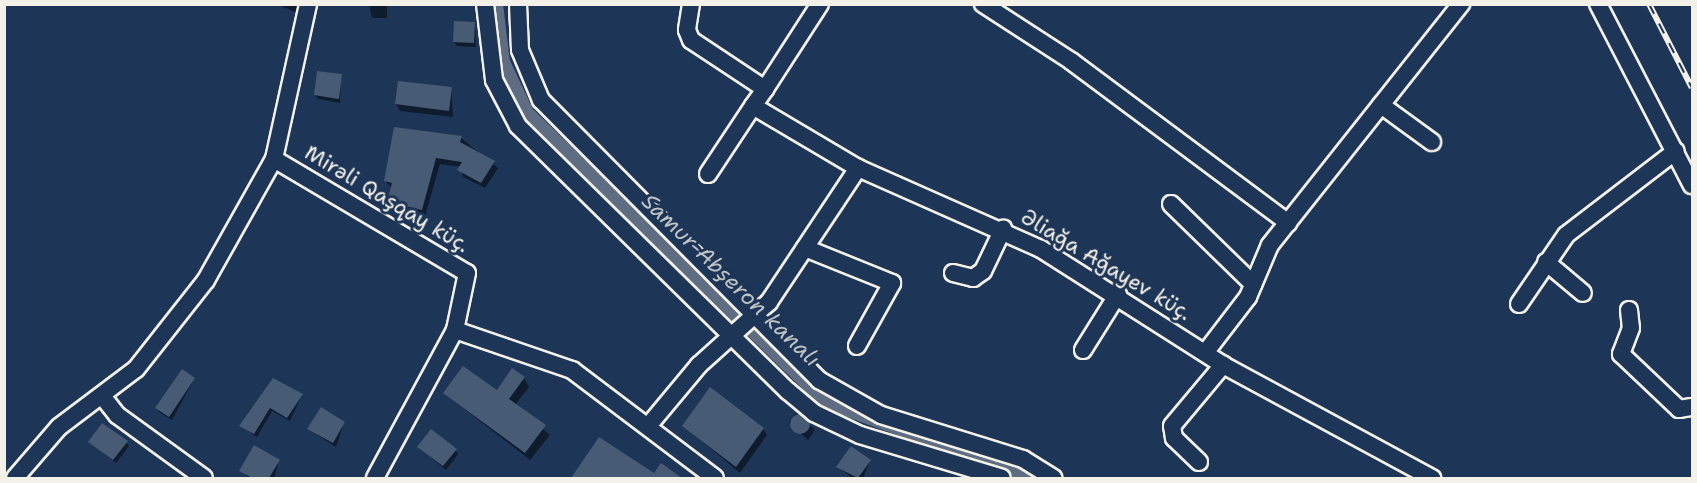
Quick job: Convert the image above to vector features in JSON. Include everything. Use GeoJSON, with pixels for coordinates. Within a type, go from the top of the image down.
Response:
{"type":"FeatureCollection","features":[{"type":"Feature","properties":{"kind":"street"},"geometry":{"type":"LineString","coordinates":[[15,478],[59,426],[103,397],[136,369],[206,280],[274,159],[308,4]]}},
{"type":"Feature","properties":{"kind":"street"},"geometry":{"type":"LineString","coordinates":[[485,4],[488,51],[506,109],[540,150],[733,339],[829,422],[1002,478]]}},
{"type":"Feature","properties":{"kind":"street"},"geometry":{"type":"LineString","coordinates":[[518,4],[520,50],[541,100],[754,318],[819,380],[855,403],[1023,459],[1054,478]]}},
{"type":"Feature","properties":{"kind":"street"},"geometry":{"type":"LineString","coordinates":[[691,4],[687,30],[691,40],[765,89]]}},
{"type":"Feature","properties":{"kind":"street"},"geometry":{"type":"LineString","coordinates":[[708,174],[820,4]]}},
{"type":"Feature","properties":{"kind":"street"},"geometry":{"type":"LineString","coordinates":[[983,4],[1071,61],[1288,223]]}},
{"type":"Feature","properties":{"kind":"street"},"geometry":{"type":"LineString","coordinates":[[1205,353],[1253,284],[1288,223],[1461,4]]}},
{"type":"Feature","properties":{"kind":"street"},"geometry":{"type":"LineString","coordinates":[[1598,4],[1692,185]]}},
{"type":"Feature","properties":{"kind":"street"},"geometry":{"type":"LineString","coordinates":[[1381,105],[1432,142]]}},
{"type":"Feature","properties":{"kind":"street","name":"Əliağa Ağayev küç."},"geometry":{"type":"LineString","coordinates":[[753,106],[858,168],[1003,229],[1118,294],[1223,364],[1432,478]]}},
{"type":"Feature","properties":{"kind":"street"},"geometry":{"type":"LineString","coordinates":[[1519,304],[1566,236],[1676,151]]}},
{"type":"Feature","properties":{"kind":"street","name":"Mirəli Qaşqay küç."},"geometry":{"type":"LineString","coordinates":[[274,159],[461,265],[468,284],[455,330],[375,478]]}},
{"type":"Feature","properties":{"kind":"street"},"geometry":{"type":"LineString","coordinates":[[649,425],[699,365],[733,339],[754,318],[805,248],[858,168]]}},
{"type":"Feature","properties":{"kind":"street"},"geometry":{"type":"LineString","coordinates":[[1171,204],[1253,284]]}},
{"type":"Feature","properties":{"kind":"street"},"geometry":{"type":"LineString","coordinates":[[953,273],[973,278],[983,271],[1003,229]]}},
{"type":"Feature","properties":{"kind":"street"},"geometry":{"type":"LineString","coordinates":[[805,248],[892,283],[857,346]]}},
{"type":"Feature","properties":{"kind":"street"},"geometry":{"type":"LineString","coordinates":[[1546,262],[1583,293]]}},
{"type":"Feature","properties":{"kind":"street"},"geometry":{"type":"LineString","coordinates":[[1083,350],[1118,294]]}},
{"type":"Feature","properties":{"kind":"street"},"geometry":{"type":"LineString","coordinates":[[1629,310],[1631,328],[1621,354],[1679,409],[1692,407]]}},
{"type":"Feature","properties":{"kind":"street"},"geometry":{"type":"LineString","coordinates":[[455,330],[550,359],[649,425],[715,478]]}},
{"type":"Feature","properties":{"kind":"street"},"geometry":{"type":"LineString","coordinates":[[1199,462],[1174,438],[1172,426],[1223,364]]}},
{"type":"Feature","properties":{"kind":"street"},"geometry":{"type":"LineString","coordinates":[[103,397],[117,415],[204,478]]}},
{"type":"Feature","properties":{"kind":"building"},"geometry":{"type":"Polygon","coordinates":[[[454,21],[475,22],[474,43],[453,42],[454,21]]]}},
{"type":"Feature","properties":{"kind":"building"},"geometry":{"type":"Polygon","coordinates":[[[317,71],[342,74],[339,99],[314,95],[317,71]]]}},
{"type":"Feature","properties":{"kind":"building"},"geometry":{"type":"Polygon","coordinates":[[[398,81],[452,87],[449,111],[395,104],[398,81]]]}},
{"type":"Feature","properties":{"kind":"building"},"geometry":{"type":"Polygon","coordinates":[[[394,127],[462,136],[460,142],[495,161],[481,183],[457,170],[462,162],[436,158],[422,210],[387,202],[392,183],[384,181],[394,127]]]}},
{"type":"Feature","properties":{"kind":"building"},"geometry":{"type":"Polygon","coordinates":[[[463,366],[497,390],[512,368],[525,377],[509,399],[546,425],[525,453],[443,393],[463,366]]]}},
{"type":"Feature","properties":{"kind":"building"},"geometry":{"type":"Polygon","coordinates":[[[182,369],[195,378],[169,417],[155,408],[182,369]]]}},
{"type":"Feature","properties":{"kind":"building"},"geometry":{"type":"Polygon","coordinates":[[[273,378],[303,394],[287,418],[270,408],[254,434],[239,426],[273,378]]]}},
{"type":"Feature","properties":{"kind":"building"},"geometry":{"type":"Polygon","coordinates":[[[710,387],[764,428],[736,467],[682,426],[710,387]]]}},
{"type":"Feature","properties":{"kind":"building"},"geometry":{"type":"Polygon","coordinates":[[[321,407],[345,422],[333,443],[307,429],[321,407]]]}},
{"type":"Feature","properties":{"kind":"building"},"geometry":{"type":"Polygon","coordinates":[[[800,414],[807,417],[810,424],[807,431],[800,434],[793,431],[790,424],[793,417],[800,414]]]}},
{"type":"Feature","properties":{"kind":"building"},"geometry":{"type":"Polygon","coordinates":[[[102,423],[128,441],[113,460],[88,442],[102,423]]]}},
{"type":"Feature","properties":{"kind":"building"},"geometry":{"type":"Polygon","coordinates":[[[431,429],[457,449],[443,466],[417,447],[431,429]]]}},
{"type":"Feature","properties":{"kind":"building"},"geometry":{"type":"Polygon","coordinates":[[[599,437],[654,473],[661,463],[682,478],[571,478],[599,437]]]}},
{"type":"Feature","properties":{"kind":"building"},"geometry":{"type":"Polygon","coordinates":[[[254,445],[280,460],[269,478],[252,478],[239,471],[254,445]]]}},
{"type":"Feature","properties":{"kind":"building"},"geometry":{"type":"Polygon","coordinates":[[[851,446],[871,460],[858,478],[836,467],[851,446]]]}},
{"type":"Feature","properties":{"kind":"waterway","name":"Samur-Abşeron kanalı"},"geometry":{"type":"LineString","coordinates":[[496,4],[503,62],[527,113],[826,402],[1036,478]]}},
{"type":"Feature","properties":{"kind":"railway"},"geometry":{"type":"LineString","coordinates":[[1649,4],[1692,88]]}}]}
